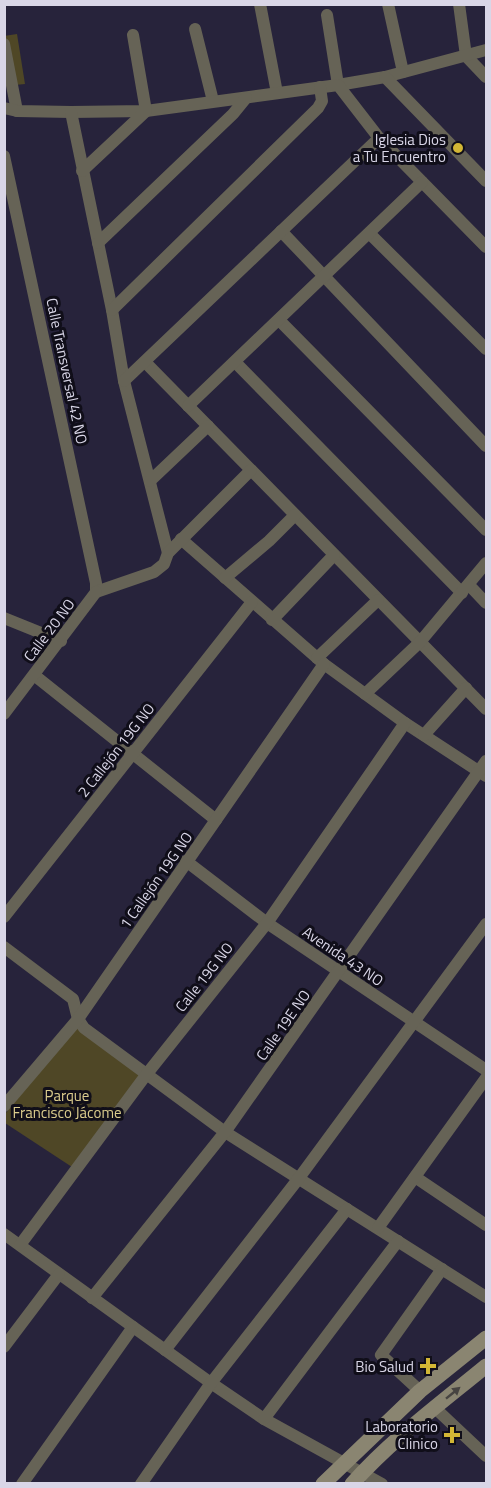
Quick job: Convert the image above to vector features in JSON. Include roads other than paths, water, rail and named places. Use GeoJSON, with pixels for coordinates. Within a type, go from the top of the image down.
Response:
{"type":"FeatureCollection","features":[{"type":"Feature","properties":{"kind":"main road"},"geometry":{"type":"LineString","coordinates":[[323,1484],[420,1391],[486,1338]]}},
{"type":"Feature","properties":{"kind":"main road"},"geometry":{"type":"LineString","coordinates":[[357,1478],[486,1366]]}},
{"type":"Feature","properties":{"kind":"street"},"geometry":{"type":"LineString","coordinates":[[260,4],[277,93]]}},
{"type":"Feature","properties":{"kind":"street"},"geometry":{"type":"LineString","coordinates":[[388,4],[403,72]]}},
{"type":"Feature","properties":{"kind":"street"},"geometry":{"type":"LineString","coordinates":[[459,4],[466,56],[486,77]]}},
{"type":"Feature","properties":{"kind":"street"},"geometry":{"type":"LineString","coordinates":[[327,15],[338,85],[379,138],[486,247]]}},
{"type":"Feature","properties":{"kind":"street"},"geometry":{"type":"LineString","coordinates":[[195,29],[213,101]]}},
{"type":"Feature","properties":{"kind":"street"},"geometry":{"type":"LineString","coordinates":[[133,35],[146,111]]}},
{"type":"Feature","properties":{"kind":"street"},"geometry":{"type":"LineString","coordinates":[[4,44],[11,109],[70,112],[146,111],[338,85],[385,77],[486,50]]}},
{"type":"Feature","properties":{"kind":"street"},"geometry":{"type":"LineString","coordinates":[[385,77],[486,181]]}},
{"type":"Feature","properties":{"kind":"street"},"geometry":{"type":"LineString","coordinates":[[112,310],[318,108],[322,101],[320,87]]}},
{"type":"Feature","properties":{"kind":"street"},"geometry":{"type":"LineString","coordinates":[[98,243],[233,114],[246,98]]}},
{"type":"Feature","properties":{"kind":"street"},"geometry":{"type":"LineString","coordinates":[[82,171],[146,111]]}},
{"type":"Feature","properties":{"kind":"street"},"geometry":{"type":"LineString","coordinates":[[70,112],[112,310],[124,381],[168,553]]}},
{"type":"Feature","properties":{"kind":"street"},"geometry":{"type":"LineString","coordinates":[[124,381],[379,138]]}},
{"type":"Feature","properties":{"kind":"street","name":"Calle Transversal 42 NO"},"geometry":{"type":"LineString","coordinates":[[4,156],[57,393],[96,592]]}},
{"type":"Feature","properties":{"kind":"street"},"geometry":{"type":"LineString","coordinates":[[188,406],[422,182]]}},
{"type":"Feature","properties":{"kind":"street"},"geometry":{"type":"LineString","coordinates":[[281,231],[486,446]]}},
{"type":"Feature","properties":{"kind":"street"},"geometry":{"type":"LineString","coordinates":[[370,234],[486,349]]}},
{"type":"Feature","properties":{"kind":"street"},"geometry":{"type":"LineString","coordinates":[[279,320],[486,530]]}},
{"type":"Feature","properties":{"kind":"street"},"geometry":{"type":"LineString","coordinates":[[145,362],[486,709]]}},
{"type":"Feature","properties":{"kind":"street"},"geometry":{"type":"LineString","coordinates":[[235,362],[465,589],[486,603]]}},
{"type":"Feature","properties":{"kind":"street"},"geometry":{"type":"LineString","coordinates":[[150,481],[208,426]]}},
{"type":"Feature","properties":{"kind":"street"},"geometry":{"type":"LineString","coordinates":[[96,592],[154,572],[164,564],[168,553],[181,539],[250,470]]}},
{"type":"Feature","properties":{"kind":"street"},"geometry":{"type":"LineString","coordinates":[[225,578],[269,542],[295,515]]}},
{"type":"Feature","properties":{"kind":"street"},"geometry":{"type":"LineString","coordinates":[[181,539],[320,661],[405,723],[484,769]]}},
{"type":"Feature","properties":{"kind":"street"},"geometry":{"type":"LineString","coordinates":[[272,620],[334,555]]}},
{"type":"Feature","properties":{"kind":"street"},"geometry":{"type":"LineString","coordinates":[[365,694],[420,642],[486,563]]}},
{"type":"Feature","properties":{"kind":"street","name":"Calle 20 NO"},"geometry":{"type":"LineString","coordinates":[[4,714],[96,592]]}},
{"type":"Feature","properties":{"kind":"street","name":"1 Callejón 19G NO"},"geometry":{"type":"LineString","coordinates":[[4,1107],[78,1019],[216,820],[320,661],[378,600]]}},
{"type":"Feature","properties":{"kind":"street","name":"2 Callejón 19G NO"},"geometry":{"type":"LineString","coordinates":[[4,917],[252,602]]}},
{"type":"Feature","properties":{"kind":"street"},"geometry":{"type":"LineString","coordinates":[[4,618],[61,641]]}},
{"type":"Feature","properties":{"kind":"street"},"geometry":{"type":"LineString","coordinates":[[34,675],[216,820]]}},
{"type":"Feature","properties":{"kind":"street"},"geometry":{"type":"LineString","coordinates":[[424,735],[466,688]]}},
{"type":"Feature","properties":{"kind":"street","name":"Calle 19G NO"},"geometry":{"type":"LineString","coordinates":[[20,1245],[146,1075],[267,923],[405,723]]}},
{"type":"Feature","properties":{"kind":"street","name":"Calle 19E NO"},"geometry":{"type":"LineString","coordinates":[[92,1298],[225,1132],[484,769]]}},
{"type":"Feature","properties":{"kind":"street","name":"Avenida 43 NO"},"geometry":{"type":"LineString","coordinates":[[186,861],[267,923],[486,1070]]}},
{"type":"Feature","properties":{"kind":"street"},"geometry":{"type":"LineString","coordinates":[[165,1350],[299,1178],[486,924]]}},
{"type":"Feature","properties":{"kind":"street"},"geometry":{"type":"LineString","coordinates":[[4,947],[73,999],[78,1019],[84,1028],[146,1075],[225,1132],[486,1297]]}},
{"type":"Feature","properties":{"kind":"street"},"geometry":{"type":"LineString","coordinates":[[378,1228],[486,1078]]}},
{"type":"Feature","properties":{"kind":"street"},"geometry":{"type":"LineString","coordinates":[[415,1177],[486,1225]]}},
{"type":"Feature","properties":{"kind":"street"},"geometry":{"type":"LineString","coordinates":[[141,1484],[211,1383],[347,1209]]}},
{"type":"Feature","properties":{"kind":"street"},"geometry":{"type":"LineString","coordinates":[[4,1234],[264,1419],[343,1463],[357,1478],[382,1484]]}},
{"type":"Feature","properties":{"kind":"street"},"geometry":{"type":"LineString","coordinates":[[264,1419],[398,1241]]}},
{"type":"Feature","properties":{"kind":"street"},"geometry":{"type":"LineString","coordinates":[[420,1391],[381,1355],[442,1269]]}},
{"type":"Feature","properties":{"kind":"street"},"geometry":{"type":"LineString","coordinates":[[4,1347],[59,1274]]}},
{"type":"Feature","properties":{"kind":"street"},"geometry":{"type":"LineString","coordinates":[[22,1484],[133,1327]]}},
{"type":"Feature","properties":{"kind":"street"},"geometry":{"type":"LineString","coordinates":[[435,1408],[486,1456]]}},
{"type":"Feature","properties":{"kind":"place","name":"Iglesia Dios a Tu Encuentro"},"geometry":{"type":"Point","coordinates":[458,148]}},
{"type":"Feature","properties":{"kind":"place","name":"Bio Salud"},"geometry":{"type":"Point","coordinates":[428,1366]}},
{"type":"Feature","properties":{"kind":"place","name":"Laboratorio Clinico"},"geometry":{"type":"Point","coordinates":[452,1435]}},
{"type":"Feature","properties":{"kind":"park label","name":"Parque Francisco Jácome"},"geometry":{"type":"Point","coordinates":[67,1104]}}]}
